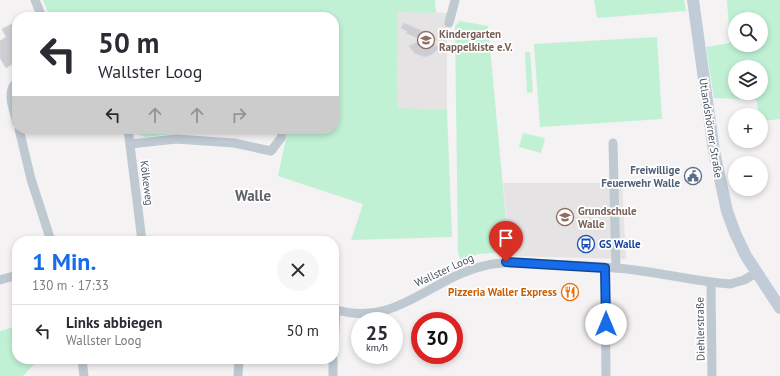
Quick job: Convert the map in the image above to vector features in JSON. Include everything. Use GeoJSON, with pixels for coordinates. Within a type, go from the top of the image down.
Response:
{"type":"FeatureCollection","features":[{"type":"Feature","properties":{"kind":"street"},"geometry":{"type":"LineString","coordinates":[[35,0],[40,12]]}},
{"type":"Feature","properties":{"kind":"street"},"geometry":{"type":"LineString","coordinates":[[449,23],[455,0]]}},
{"type":"Feature","properties":{"kind":"street","name":"Utlandshörner Straße"},"geometry":{"type":"LineString","coordinates":[[693,0],[707,106],[721,190],[735,233],[756,273],[780,308]]}},
{"type":"Feature","properties":{"kind":"street"},"geometry":{"type":"LineString","coordinates":[[20,134],[31,179],[49,236]]}},
{"type":"Feature","properties":{"kind":"street","name":"Kölkeweg"},"geometry":{"type":"LineString","coordinates":[[129,134],[141,236]]}},
{"type":"Feature","properties":{"kind":"street"},"geometry":{"type":"LineString","coordinates":[[130,144],[176,139],[234,143],[271,151],[281,138],[282,134]]}},
{"type":"Feature","properties":{"kind":"street"},"geometry":{"type":"LineString","coordinates":[[613,143],[616,268]]}},
{"type":"Feature","properties":{"kind":"street","name":"Wallster Loog"},"geometry":{"type":"LineString","coordinates":[[339,310],[355,314],[371,314],[392,310],[451,278],[483,266],[506,262],[616,268],[711,283],[730,284],[744,280],[756,273]]}},
{"type":"Feature","properties":{"kind":"street"},"geometry":{"type":"LineString","coordinates":[[605,268],[606,376]]}},
{"type":"Feature","properties":{"kind":"street"},"geometry":{"type":"LineString","coordinates":[[0,280],[12,276]]}},
{"type":"Feature","properties":{"kind":"street","name":"Diehlerstraße"},"geometry":{"type":"LineString","coordinates":[[711,283],[712,376]]}},
{"type":"Feature","properties":{"kind":"street"},"geometry":{"type":"LineString","coordinates":[[83,364],[84,376]]}},
{"type":"Feature","properties":{"kind":"street"},"geometry":{"type":"LineString","coordinates":[[238,376],[239,364]]}},
{"type":"Feature","properties":{"kind":"street"},"geometry":{"type":"LineString","coordinates":[[332,376],[333,364]]}},
{"type":"Feature","properties":{"kind":"shaded area"},"geometry":{"type":"Polygon","coordinates":[[[398,11],[447,13],[447,110],[397,109],[398,11]]]}},
{"type":"Feature","properties":{"kind":"shaded area","name":"Grundschule Walle"},"geometry":{"type":"Polygon","coordinates":[[[503,183],[622,183],[626,259],[510,256],[503,183]]]}},
{"type":"Feature","properties":{"kind":"green space"},"geometry":{"type":"Polygon","coordinates":[[[43,0],[435,0],[436,13],[398,12],[397,108],[447,110],[452,237],[351,240],[363,204],[278,176],[287,134],[339,134],[339,12],[48,12],[43,0]]]}},
{"type":"Feature","properties":{"kind":"green space"},"geometry":{"type":"Polygon","coordinates":[[[594,0],[684,0],[686,11],[597,18],[594,0]]]}},
{"type":"Feature","properties":{"kind":"green space"},"geometry":{"type":"Polygon","coordinates":[[[727,0],[780,0],[780,119],[768,120],[768,108],[758,108],[757,100],[768,100],[768,60],[728,60],[728,99],[714,98],[706,47],[728,43],[728,52],[768,52],[768,12],[728,12],[728,14],[727,0]]]}},
{"type":"Feature","properties":{"kind":"green space"},"geometry":{"type":"Polygon","coordinates":[[[460,21],[488,26],[509,252],[478,254],[461,261],[458,253],[455,26],[460,21]]]}},
{"type":"Feature","properties":{"kind":"green space"},"geometry":{"type":"Polygon","coordinates":[[[657,37],[662,119],[540,127],[534,44],[657,37]]]}},
{"type":"Feature","properties":{"kind":"green space"},"geometry":{"type":"Polygon","coordinates":[[[525,52],[530,52],[533,92],[527,93],[525,52]]]}},
{"type":"Feature","properties":{"kind":"green space"},"geometry":{"type":"Polygon","coordinates":[[[523,133],[545,138],[541,153],[519,147],[523,133]]]}},
{"type":"Feature","properties":{"kind":"green space"},"geometry":{"type":"Polygon","coordinates":[[[140,134],[172,134],[145,137],[140,134]]]}},
{"type":"Feature","properties":{"kind":"green space"},"geometry":{"type":"Polygon","coordinates":[[[12,327],[12,364],[34,364],[23,376],[0,376],[0,331],[12,327]]]}},
{"type":"Feature","properties":{"kind":"building","name":"Kindergarten Rappelkiste e.V."},"geometry":{"type":"Polygon","coordinates":[[[404,23],[436,37],[433,44],[439,47],[437,50],[431,55],[425,57],[414,53],[409,46],[422,40],[406,33],[407,31],[401,28],[404,23]]]}},
{"type":"Feature","properties":{"kind":"building"},"geometry":{"type":"Polygon","coordinates":[[[12,24],[12,64],[6,68],[0,58],[0,41],[6,37],[2,29],[12,24]]]}},
{"type":"Feature","properties":{"kind":"place","name":"Kindergarten Rappelkiste e.V."},"geometry":{"type":"Point","coordinates":[426,40]}},
{"type":"Feature","properties":{"kind":"place","name":"Freiwillige Feuerwehr Walle"},"geometry":{"type":"Point","coordinates":[693,176]}},
{"type":"Feature","properties":{"kind":"place","name":"Grundschule Walle"},"geometry":{"type":"Point","coordinates":[565,217]}},
{"type":"Feature","properties":{"kind":"place","name":"GS Walle"},"geometry":{"type":"Point","coordinates":[586,244]}},
{"type":"Feature","properties":{"kind":"place","name":"Pizzeria Waller Express"},"geometry":{"type":"Point","coordinates":[570,292]}},
{"type":"Feature","properties":{"kind":"district","name":"Walle"},"geometry":{"type":"Point","coordinates":[253,195]}},
{"type":"Feature","properties":{"kind":"route"},"geometry":{"type":"LineString","coordinates":[[506,262],[605,268],[606,324]]}}]}
